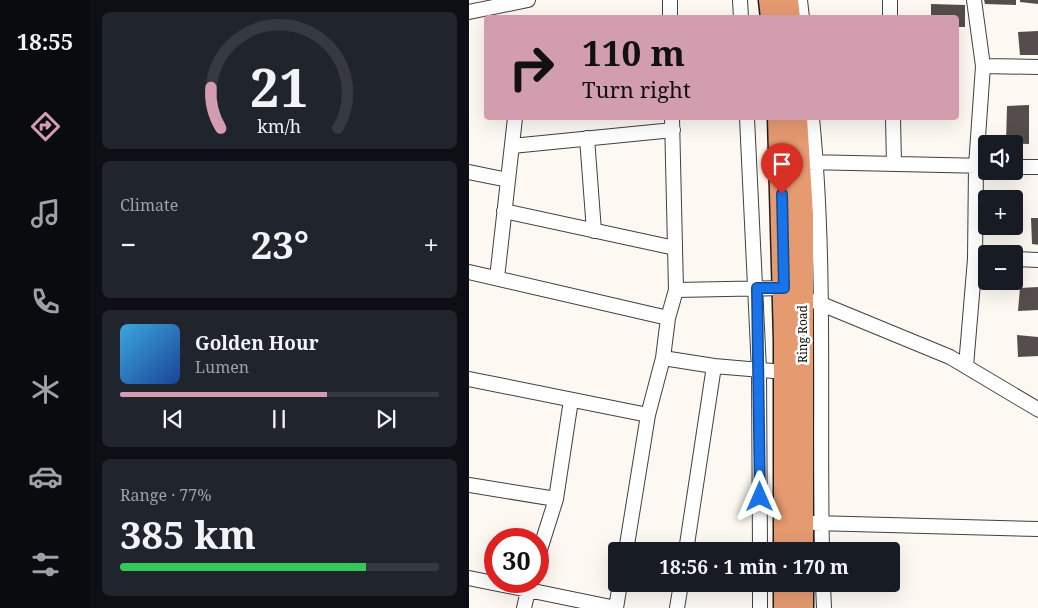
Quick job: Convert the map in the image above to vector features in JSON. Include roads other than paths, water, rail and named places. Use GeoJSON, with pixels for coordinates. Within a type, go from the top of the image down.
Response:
{"type":"FeatureCollection","features":[{"type":"Feature","properties":{"kind":"highway"},"geometry":{"type":"LineString","coordinates":[[770,0],[771,15]]}},
{"type":"Feature","properties":{"kind":"highway"},"geometry":{"type":"LineString","coordinates":[[787,0],[789,15]]}},
{"type":"Feature","properties":{"kind":"highway","name":"Ring Road"},"geometry":{"type":"LineString","coordinates":[[779,120],[802,296],[785,372],[785,542]]}},
{"type":"Feature","properties":{"kind":"highway","name":"Ring Road"},"geometry":{"type":"LineString","coordinates":[[797,120],[808,162],[802,215],[802,296],[812,523],[805,542]]}},
{"type":"Feature","properties":{"kind":"highway"},"geometry":{"type":"LineString","coordinates":[[785,592],[785,608]]}},
{"type":"Feature","properties":{"kind":"highway"},"geometry":{"type":"LineString","coordinates":[[802,592],[802,608]]}},
{"type":"Feature","properties":{"kind":"street"},"geometry":{"type":"LineString","coordinates":[[469,12],[528,0]]}},
{"type":"Feature","properties":{"kind":"street"},"geometry":{"type":"LineString","coordinates":[[670,0],[670,15]]}},
{"type":"Feature","properties":{"kind":"street"},"geometry":{"type":"LineString","coordinates":[[740,0],[741,15]]}},
{"type":"Feature","properties":{"kind":"street"},"geometry":{"type":"LineString","coordinates":[[800,0],[802,15]]}},
{"type":"Feature","properties":{"kind":"street"},"geometry":{"type":"LineString","coordinates":[[889,0],[890,15]]}},
{"type":"Feature","properties":{"kind":"street"},"geometry":{"type":"LineString","coordinates":[[974,0],[983,66],[982,135]]}},
{"type":"Feature","properties":{"kind":"street"},"geometry":{"type":"LineString","coordinates":[[983,66],[1038,66]]}},
{"type":"Feature","properties":{"kind":"street"},"geometry":{"type":"LineString","coordinates":[[497,278],[515,120]]}},
{"type":"Feature","properties":{"kind":"street"},"geometry":{"type":"LineString","coordinates":[[747,120],[757,288],[760,542]]}},
{"type":"Feature","properties":{"kind":"street"},"geometry":{"type":"LineString","coordinates":[[812,120],[808,162],[978,166]]}},
{"type":"Feature","properties":{"kind":"street"},"geometry":{"type":"LineString","coordinates":[[893,120],[894,164]]}},
{"type":"Feature","properties":{"kind":"street"},"geometry":{"type":"LineString","coordinates":[[512,146],[587,138],[673,124],[676,290],[667,318],[663,358],[648,415],[627,542]]}},
{"type":"Feature","properties":{"kind":"street"},"geometry":{"type":"LineString","coordinates":[[587,138],[594,231]]}},
{"type":"Feature","properties":{"kind":"street"},"geometry":{"type":"LineString","coordinates":[[1023,167],[1038,167]]}},
{"type":"Feature","properties":{"kind":"street"},"geometry":{"type":"LineString","coordinates":[[469,172],[508,180]]}},
{"type":"Feature","properties":{"kind":"street"},"geometry":{"type":"LineString","coordinates":[[981,180],[981,245]]}},
{"type":"Feature","properties":{"kind":"street"},"geometry":{"type":"LineString","coordinates":[[505,211],[675,248]]}},
{"type":"Feature","properties":{"kind":"street"},"geometry":{"type":"LineString","coordinates":[[1023,260],[1038,260]]}},
{"type":"Feature","properties":{"kind":"street"},"geometry":{"type":"LineString","coordinates":[[469,272],[667,318]]}},
{"type":"Feature","properties":{"kind":"street"},"geometry":{"type":"LineString","coordinates":[[966,366],[978,280]]}},
{"type":"Feature","properties":{"kind":"street"},"geometry":{"type":"LineString","coordinates":[[676,290],[757,288],[802,296],[950,357],[1038,410]]}},
{"type":"Feature","properties":{"kind":"street"},"geometry":{"type":"LineString","coordinates":[[663,358],[715,366],[785,372]]}},
{"type":"Feature","properties":{"kind":"street"},"geometry":{"type":"LineString","coordinates":[[687,542],[715,366]]}},
{"type":"Feature","properties":{"kind":"street"},"geometry":{"type":"LineString","coordinates":[[469,379],[648,415]]}},
{"type":"Feature","properties":{"kind":"street"},"geometry":{"type":"LineString","coordinates":[[547,528],[556,499],[571,400]]}},
{"type":"Feature","properties":{"kind":"street"},"geometry":{"type":"LineString","coordinates":[[469,485],[556,499]]}},
{"type":"Feature","properties":{"kind":"street"},"geometry":{"type":"LineString","coordinates":[[819,542],[812,523],[1038,529]]}},
{"type":"Feature","properties":{"kind":"street"},"geometry":{"type":"LineString","coordinates":[[469,578],[484,580]]}},
{"type":"Feature","properties":{"kind":"street"},"geometry":{"type":"LineString","coordinates":[[549,590],[616,608],[619,592]]}},
{"type":"Feature","properties":{"kind":"street"},"geometry":{"type":"LineString","coordinates":[[677,608],[680,592]]}},
{"type":"Feature","properties":{"kind":"street"},"geometry":{"type":"LineString","coordinates":[[760,592],[760,608]]}},
{"type":"Feature","properties":{"kind":"street"},"geometry":{"type":"LineString","coordinates":[[823,592],[823,608]]}},
{"type":"Feature","properties":{"kind":"street"},"geometry":{"type":"LineString","coordinates":[[524,608],[527,593]]}}]}
